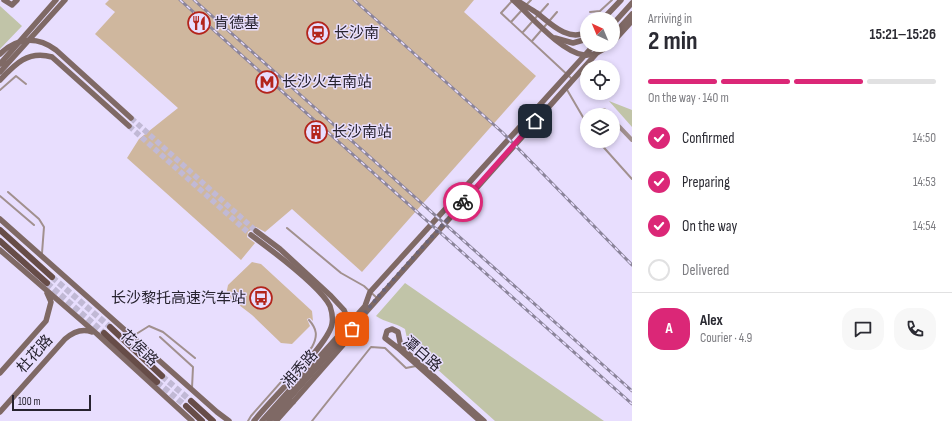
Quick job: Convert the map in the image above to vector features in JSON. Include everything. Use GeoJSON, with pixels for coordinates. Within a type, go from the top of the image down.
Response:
{"type":"FeatureCollection","features":[{"type":"Feature","properties":{"kind":"main road"},"geometry":{"type":"LineString","coordinates":[[0,230],[52,277]]}},
{"type":"Feature","properties":{"kind":"main road"},"geometry":{"type":"LineString","coordinates":[[0,241],[45,286]]}},
{"type":"Feature","properties":{"kind":"main road","name":"花侯路"},"geometry":{"type":"LineString","coordinates":[[110,327],[162,376]]}},
{"type":"Feature","properties":{"kind":"main road","name":"花侯路"},"geometry":{"type":"LineString","coordinates":[[101,333],[157,382]]}},
{"type":"Feature","properties":{"kind":"main road"},"geometry":{"type":"LineString","coordinates":[[191,401],[214,421]]}},
{"type":"Feature","properties":{"kind":"main road"},"geometry":{"type":"LineString","coordinates":[[186,406],[202,421]]}},
{"type":"Feature","properties":{"kind":"street"},"geometry":{"type":"LineString","coordinates":[[4,0],[12,5],[18,0]]}},
{"type":"Feature","properties":{"kind":"street"},"geometry":{"type":"LineString","coordinates":[[0,64],[56,0]]}},
{"type":"Feature","properties":{"kind":"street"},"geometry":{"type":"LineString","coordinates":[[0,72],[65,0]]}},
{"type":"Feature","properties":{"kind":"street"},"geometry":{"type":"LineString","coordinates":[[513,0],[570,50],[584,55],[600,52]]}},
{"type":"Feature","properties":{"kind":"street"},"geometry":{"type":"LineString","coordinates":[[516,0],[536,12],[561,32],[580,35]]}},
{"type":"Feature","properties":{"kind":"street"},"geometry":{"type":"LineString","coordinates":[[610,12],[621,0]]}},
{"type":"Feature","properties":{"kind":"street"},"geometry":{"type":"LineString","coordinates":[[619,12],[630,0]]}},
{"type":"Feature","properties":{"kind":"street"},"geometry":{"type":"LineString","coordinates":[[620,16],[632,3]]}},
{"type":"Feature","properties":{"kind":"street"},"geometry":{"type":"LineString","coordinates":[[620,27],[632,14]]}},
{"type":"Feature","properties":{"kind":"street"},"geometry":{"type":"LineString","coordinates":[[620,34],[632,21]]}},
{"type":"Feature","properties":{"kind":"street"},"geometry":{"type":"LineString","coordinates":[[555,38],[573,43],[580,42]]}},
{"type":"Feature","properties":{"kind":"street"},"geometry":{"type":"LineString","coordinates":[[0,54],[7,47],[21,41],[31,40],[43,42],[56,50],[132,118]]}},
{"type":"Feature","properties":{"kind":"street"},"geometry":{"type":"LineString","coordinates":[[262,421],[365,306],[370,292],[588,52]]}},
{"type":"Feature","properties":{"kind":"street","name":"湘秀路"},"geometry":{"type":"LineString","coordinates":[[269,421],[597,52]]}},
{"type":"Feature","properties":{"kind":"street"},"geometry":{"type":"LineString","coordinates":[[0,80],[14,65],[28,56],[38,54],[52,57],[129,126]]}},
{"type":"Feature","properties":{"kind":"street"},"geometry":{"type":"LineString","coordinates":[[620,127],[632,140]]}},
{"type":"Feature","properties":{"kind":"street"},"geometry":{"type":"LineString","coordinates":[[0,219],[192,391],[229,421]]}},
{"type":"Feature","properties":{"kind":"street"},"geometry":{"type":"LineString","coordinates":[[254,421],[327,338],[332,325],[332,313],[327,302],[319,292],[253,232],[280,249],[331,296],[344,310],[348,333],[343,345],[276,421]]}},
{"type":"Feature","properties":{"kind":"street"},"geometry":{"type":"LineString","coordinates":[[0,250],[101,333],[192,421]]}},
{"type":"Feature","properties":{"kind":"street","name":"杜花路"},"geometry":{"type":"LineString","coordinates":[[0,374],[46,321],[50,311],[51,302],[45,286]]}},
{"type":"Feature","properties":{"kind":"street","name":"潭白路"},"geometry":{"type":"LineString","coordinates":[[480,421],[420,366],[400,345],[398,332],[392,329],[387,331],[385,336],[386,340],[420,366],[484,421]]}},
{"type":"Feature","properties":{"kind":"street","name":"杜花路"},"geometry":{"type":"LineString","coordinates":[[0,412],[65,339],[82,330],[101,333]]}},
{"type":"Feature","properties":{"kind":"lane"},"geometry":{"type":"LineString","coordinates":[[513,0],[501,13],[572,79]]}},
{"type":"Feature","properties":{"kind":"lane"},"geometry":{"type":"LineString","coordinates":[[511,22],[531,0]]}},
{"type":"Feature","properties":{"kind":"lane"},"geometry":{"type":"LineString","coordinates":[[590,12],[600,11],[612,0]]}},
{"type":"Feature","properties":{"kind":"lane"},"geometry":{"type":"LineString","coordinates":[[523,32],[548,4]]}},
{"type":"Feature","properties":{"kind":"lane"},"geometry":{"type":"LineString","coordinates":[[532,41],[557,12]]}},
{"type":"Feature","properties":{"kind":"lane"},"geometry":{"type":"LineString","coordinates":[[0,90],[16,76],[26,84]]}},
{"type":"Feature","properties":{"kind":"lane"},"geometry":{"type":"LineString","coordinates":[[566,87],[580,112]]}},
{"type":"Feature","properties":{"kind":"lane"},"geometry":{"type":"LineString","coordinates":[[604,148],[632,179]]}},
{"type":"Feature","properties":{"kind":"lane"},"geometry":{"type":"LineString","coordinates":[[8,192],[39,219],[44,227],[41,257]]}},
{"type":"Feature","properties":{"kind":"lane"},"geometry":{"type":"LineString","coordinates":[[0,196],[34,225]]}},
{"type":"Feature","properties":{"kind":"lane"},"geometry":{"type":"LineString","coordinates":[[287,228],[341,273],[377,298]]}},
{"type":"Feature","properties":{"kind":"lane"},"geometry":{"type":"LineString","coordinates":[[248,421],[312,347],[317,335],[316,330],[309,320]]}},
{"type":"Feature","properties":{"kind":"lane"},"geometry":{"type":"LineString","coordinates":[[132,336],[150,326],[163,332],[195,358]]}},
{"type":"Feature","properties":{"kind":"lane"},"geometry":{"type":"LineString","coordinates":[[160,337],[193,367],[192,391]]}},
{"type":"Feature","properties":{"kind":"lane"},"geometry":{"type":"LineString","coordinates":[[312,421],[371,347],[386,348],[406,368],[420,366]]}},
{"type":"Feature","properties":{"kind":"green space"},"geometry":{"type":"Polygon","coordinates":[[[0,6],[22,26],[0,49],[0,6]]]}},
{"type":"Feature","properties":{"kind":"green space"},"geometry":{"type":"Polygon","coordinates":[[[609,101],[632,110],[632,127],[620,113],[620,108],[615,108],[609,101]]]}},
{"type":"Feature","properties":{"kind":"green space"},"geometry":{"type":"Polygon","coordinates":[[[405,283],[604,421],[495,421],[408,343],[405,329],[376,316],[405,283]]]}},
{"type":"Feature","properties":{"kind":"building","name":"长沙南站"},"geometry":{"type":"Polygon","coordinates":[[[109,0],[474,0],[464,12],[536,76],[362,272],[292,209],[265,232],[256,227],[248,232],[247,237],[255,243],[241,260],[127,158],[139,139],[178,108],[95,34],[115,12],[105,4],[109,0]]]}},
{"type":"Feature","properties":{"kind":"building"},"geometry":{"type":"Polygon","coordinates":[[[252,262],[261,264],[312,311],[313,321],[310,318],[307,319],[310,326],[292,344],[281,343],[252,315],[226,295],[228,285],[252,262]]]}},
{"type":"Feature","properties":{"kind":"tunnel"},"geometry":{"type":"LineString","coordinates":[[131,118],[256,231]]}},
{"type":"Feature","properties":{"kind":"tunnel"},"geometry":{"type":"LineString","coordinates":[[129,126],[251,235]]}},
{"type":"Feature","properties":{"kind":"tunnel"},"geometry":{"type":"LineString","coordinates":[[52,277],[110,327]]}},
{"type":"Feature","properties":{"kind":"tunnel"},"geometry":{"type":"LineString","coordinates":[[47,283],[104,333]]}},
{"type":"Feature","properties":{"kind":"tunnel"},"geometry":{"type":"LineString","coordinates":[[162,376],[191,401]]}},
{"type":"Feature","properties":{"kind":"tunnel"},"geometry":{"type":"LineString","coordinates":[[157,382],[186,406]]}},
{"type":"Feature","properties":{"kind":"railway"},"geometry":{"type":"LineString","coordinates":[[180,0],[632,404]]}},
{"type":"Feature","properties":{"kind":"railway"},"geometry":{"type":"LineString","coordinates":[[194,0],[632,391]]}},
{"type":"Feature","properties":{"kind":"railway"},"geometry":{"type":"LineString","coordinates":[[354,0],[502,132],[632,265]]}},
{"type":"Feature","properties":{"kind":"way so far"},"geometry":{"type":"LineString","coordinates":[[352,329],[377,298],[402,272],[463,202]]}},
{"type":"Feature","properties":{"kind":"place","name":"肯德基"},"geometry":{"type":"Point","coordinates":[199,23]}},
{"type":"Feature","properties":{"kind":"place","name":"长沙南"},"geometry":{"type":"Point","coordinates":[318,33]}},
{"type":"Feature","properties":{"kind":"place","name":"长沙火车南站"},"geometry":{"type":"Point","coordinates":[267,82]}},
{"type":"Feature","properties":{"kind":"place","name":"长沙南站"},"geometry":{"type":"Point","coordinates":[316,132]}},
{"type":"Feature","properties":{"kind":"place","name":"长沙黎托高速汽车站"},"geometry":{"type":"Point","coordinates":[261,298]}},
{"type":"Feature","properties":{"kind":"route"},"geometry":{"type":"LineString","coordinates":[[463,202],[535,121]]}}]}
